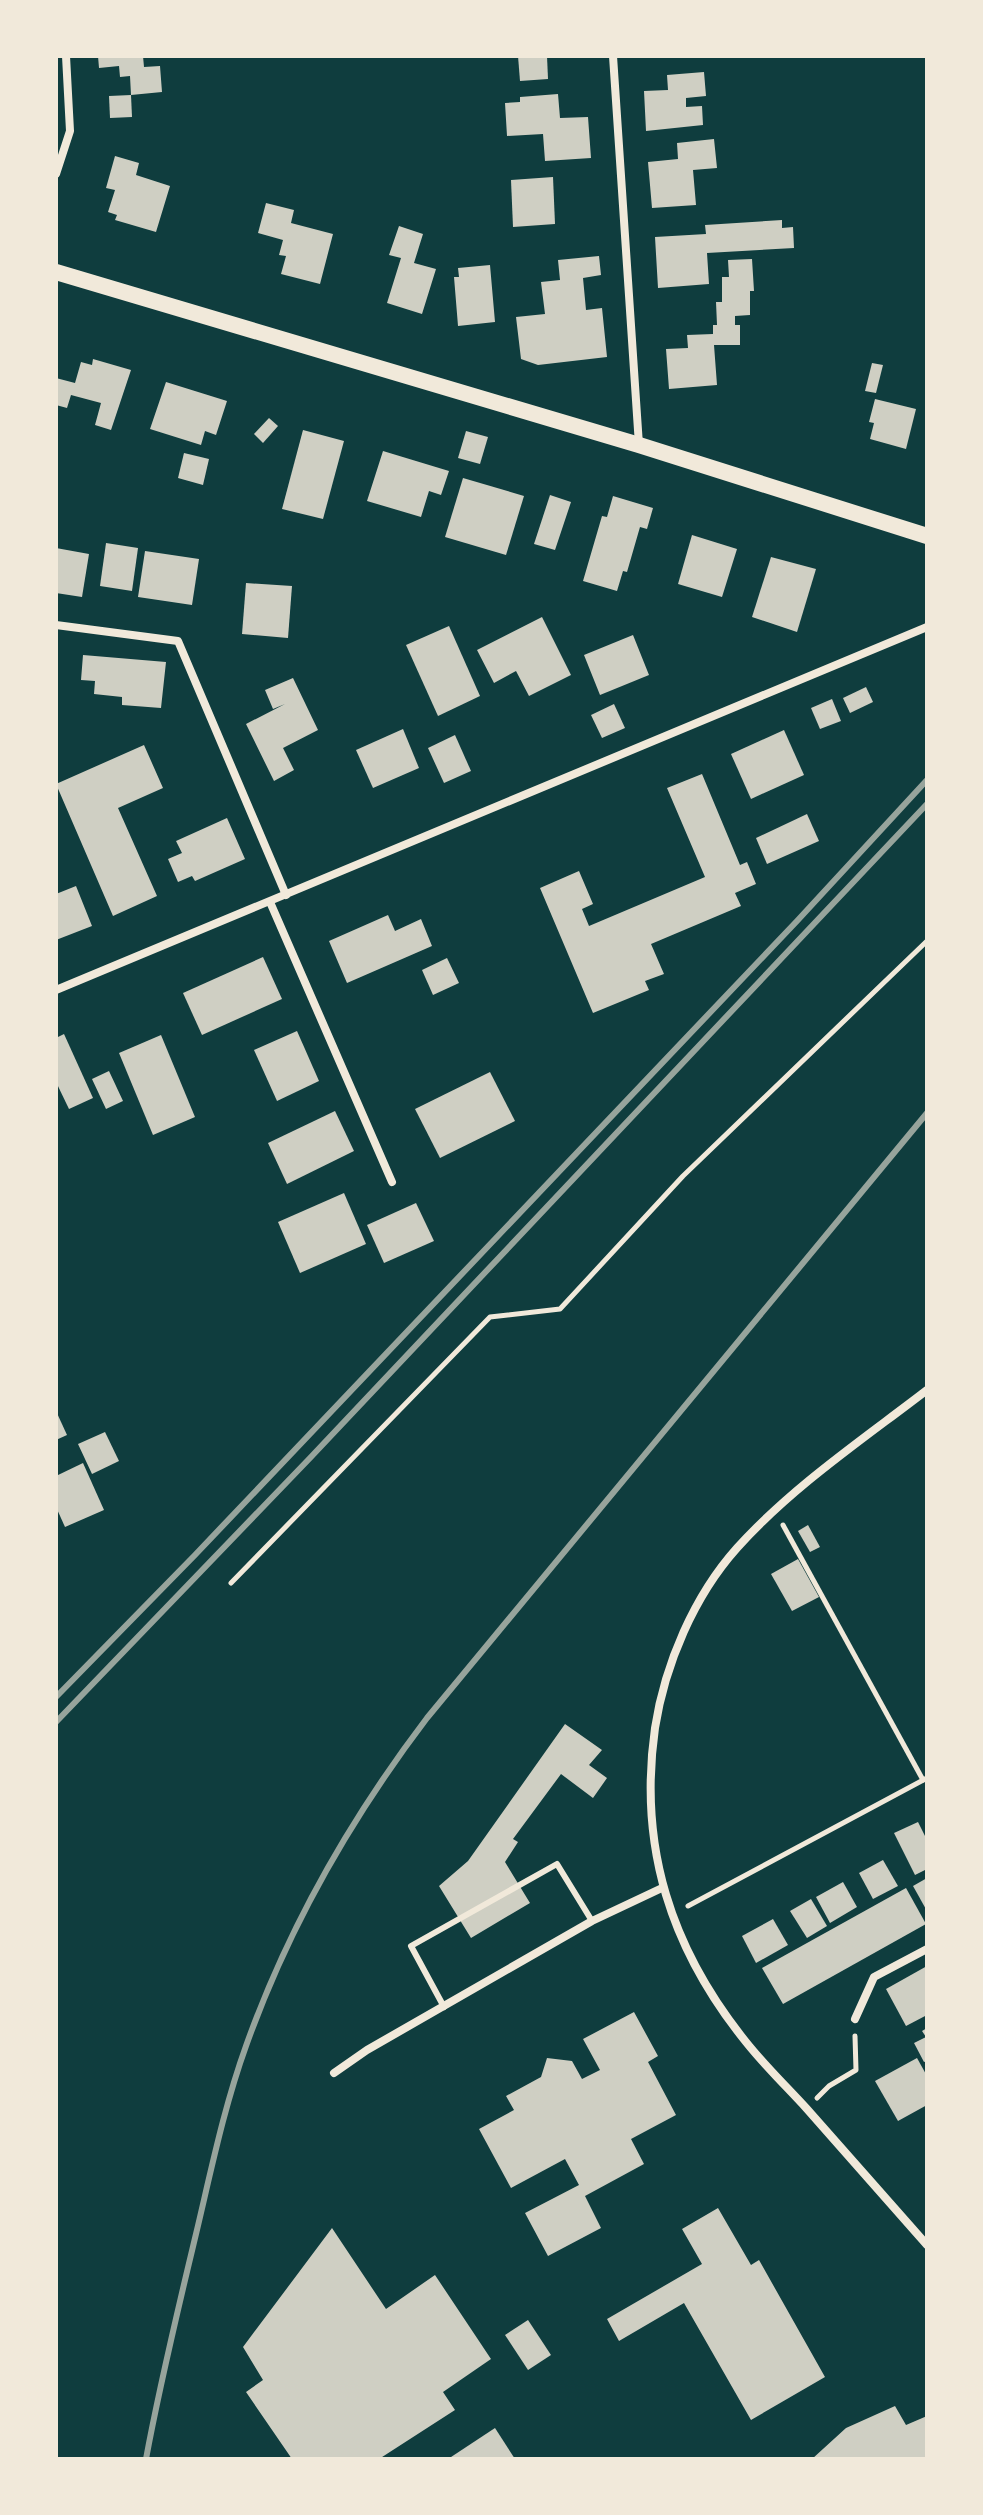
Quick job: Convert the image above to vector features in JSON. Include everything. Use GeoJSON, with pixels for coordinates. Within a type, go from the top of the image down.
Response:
{"type":"FeatureCollection","features":[{"type":"Feature","properties":{"kind":"main road"},"geometry":{"type":"LineString","coordinates":[[56,272],[639,445],[927,536]]}},
{"type":"Feature","properties":{"kind":"street"},"geometry":{"type":"LineString","coordinates":[[56,174],[70,131],[66,56]]}},
{"type":"Feature","properties":{"kind":"street"},"geometry":{"type":"LineString","coordinates":[[613,56],[639,445]]}},
{"type":"Feature","properties":{"kind":"street"},"geometry":{"type":"LineString","coordinates":[[56,625],[178,641],[286,895]]}},
{"type":"Feature","properties":{"kind":"street"},"geometry":{"type":"LineString","coordinates":[[56,990],[927,627]]}},
{"type":"Feature","properties":{"kind":"street"},"geometry":{"type":"LineString","coordinates":[[270,902],[392,1182]]}},
{"type":"Feature","properties":{"kind":"street"},"geometry":{"type":"LineString","coordinates":[[927,1390],[775,1509],[734,1551],[701,1599],[675,1654],[662,1691],[653,1741],[651,1801],[662,1888],[697,1972],[738,2030],[927,2245]]}},
{"type":"Feature","properties":{"kind":"street"},"geometry":{"type":"LineString","coordinates":[[334,2073],[367,2050],[592,1921],[662,1888]]}},
{"type":"Feature","properties":{"kind":"street"},"geometry":{"type":"LineString","coordinates":[[855,2019],[874,1977],[927,1949]]}},
{"type":"Feature","properties":{"kind":"lane"},"geometry":{"type":"LineString","coordinates":[[444,2007],[411,1946],[557,1864],[592,1921]]}},
{"type":"Feature","properties":{"kind":"path"},"geometry":{"type":"LineString","coordinates":[[231,1583],[490,1317],[560,1309],[683,1176],[927,941]]}},
{"type":"Feature","properties":{"kind":"path"},"geometry":{"type":"LineString","coordinates":[[671,1915],[925,1779],[775,1509]]}},
{"type":"Feature","properties":{"kind":"path"},"geometry":{"type":"LineString","coordinates":[[806,2109],[829,2086],[856,2070],[855,2019]]}},
{"type":"Feature","properties":{"kind":"building"},"geometry":{"type":"Polygon","coordinates":[[[98,56],[143,56],[144,67],[160,66],[162,92],[131,95],[130,76],[120,77],[119,66],[99,68],[98,56]]]}},
{"type":"Feature","properties":{"kind":"building"},"geometry":{"type":"Polygon","coordinates":[[[518,56],[547,56],[548,79],[520,81],[518,56]]]}},
{"type":"Feature","properties":{"kind":"building"},"geometry":{"type":"Polygon","coordinates":[[[704,72],[706,96],[686,98],[686,107],[702,106],[703,125],[646,131],[644,91],[668,90],[667,75],[704,72]]]}},
{"type":"Feature","properties":{"kind":"building"},"geometry":{"type":"Polygon","coordinates":[[[558,94],[560,118],[588,117],[591,158],[545,161],[543,134],[507,136],[505,103],[520,102],[520,97],[558,94]]]}},
{"type":"Feature","properties":{"kind":"building"},"geometry":{"type":"Polygon","coordinates":[[[131,95],[132,117],[110,118],[109,96],[131,95]]]}},
{"type":"Feature","properties":{"kind":"building"},"geometry":{"type":"Polygon","coordinates":[[[714,139],[717,168],[693,170],[696,205],[652,208],[648,162],[678,159],[677,143],[714,139]]]}},
{"type":"Feature","properties":{"kind":"building"},"geometry":{"type":"Polygon","coordinates":[[[115,156],[139,163],[136,175],[170,186],[156,232],[115,220],[117,215],[108,212],[115,190],[106,188],[115,156]]]}},
{"type":"Feature","properties":{"kind":"building"},"geometry":{"type":"Polygon","coordinates":[[[553,177],[555,224],[513,227],[511,180],[553,177]]]}},
{"type":"Feature","properties":{"kind":"building"},"geometry":{"type":"Polygon","coordinates":[[[266,203],[294,210],[291,223],[333,234],[320,284],[281,274],[286,256],[279,255],[283,240],[258,233],[266,203]]]}},
{"type":"Feature","properties":{"kind":"building"},"geometry":{"type":"Polygon","coordinates":[[[782,220],[782,228],[793,227],[794,248],[707,253],[709,284],[658,288],[655,237],[706,234],[705,225],[782,220]]]}},
{"type":"Feature","properties":{"kind":"building"},"geometry":{"type":"Polygon","coordinates":[[[399,226],[423,234],[414,263],[436,269],[422,314],[387,303],[401,258],[389,255],[399,226]]]}},
{"type":"Feature","properties":{"kind":"building"},"geometry":{"type":"Polygon","coordinates":[[[599,256],[601,275],[583,278],[586,310],[602,308],[607,357],[538,365],[521,359],[516,317],[545,314],[541,282],[560,280],[558,260],[599,256]]]}},
{"type":"Feature","properties":{"kind":"building"},"geometry":{"type":"Polygon","coordinates":[[[752,259],[754,291],[750,291],[750,315],[735,316],[735,325],[740,325],[740,345],[714,345],[717,385],[669,389],[666,349],[688,348],[687,335],[713,334],[713,325],[717,325],[716,302],[722,302],[722,277],[729,277],[728,260],[752,259]]]}},
{"type":"Feature","properties":{"kind":"building"},"geometry":{"type":"Polygon","coordinates":[[[490,265],[495,322],[458,326],[454,277],[459,277],[458,268],[490,265]]]}},
{"type":"Feature","properties":{"kind":"building"},"geometry":{"type":"Polygon","coordinates":[[[93,359],[131,370],[111,430],[95,425],[101,403],[71,395],[67,408],[56,405],[56,378],[75,383],[81,362],[92,365],[93,359]]]}},
{"type":"Feature","properties":{"kind":"building"},"geometry":{"type":"Polygon","coordinates":[[[872,363],[883,365],[876,393],[865,391],[872,363]]]}},
{"type":"Feature","properties":{"kind":"building"},"geometry":{"type":"Polygon","coordinates":[[[166,382],[227,401],[216,435],[205,431],[201,445],[150,429],[166,382]]]}},
{"type":"Feature","properties":{"kind":"building"},"geometry":{"type":"Polygon","coordinates":[[[875,399],[916,409],[906,449],[870,439],[874,423],[869,422],[875,399]]]}},
{"type":"Feature","properties":{"kind":"building"},"geometry":{"type":"Polygon","coordinates":[[[269,418],[278,426],[263,443],[254,434],[269,418]]]}},
{"type":"Feature","properties":{"kind":"building"},"geometry":{"type":"Polygon","coordinates":[[[303,430],[344,441],[323,519],[282,509],[303,430]]]}},
{"type":"Feature","properties":{"kind":"building"},"geometry":{"type":"Polygon","coordinates":[[[466,431],[488,437],[480,464],[458,458],[466,431]]]}},
{"type":"Feature","properties":{"kind":"building"},"geometry":{"type":"Polygon","coordinates":[[[383,451],[449,471],[441,495],[429,491],[421,517],[367,501],[383,451]]]}},
{"type":"Feature","properties":{"kind":"building"},"geometry":{"type":"Polygon","coordinates":[[[184,453],[209,459],[203,485],[178,478],[184,453]]]}},
{"type":"Feature","properties":{"kind":"building"},"geometry":{"type":"Polygon","coordinates":[[[463,478],[524,496],[506,555],[445,537],[463,478]]]}},
{"type":"Feature","properties":{"kind":"building"},"geometry":{"type":"Polygon","coordinates":[[[550,495],[571,502],[555,550],[534,544],[550,495]]]}},
{"type":"Feature","properties":{"kind":"building"},"geometry":{"type":"Polygon","coordinates":[[[613,496],[653,508],[647,529],[640,527],[627,572],[623,571],[617,591],[583,581],[602,516],[607,517],[613,496]]]}},
{"type":"Feature","properties":{"kind":"building"},"geometry":{"type":"Polygon","coordinates":[[[692,535],[737,549],[722,597],[678,584],[692,535]]]}},
{"type":"Feature","properties":{"kind":"building"},"geometry":{"type":"Polygon","coordinates":[[[106,543],[138,548],[132,591],[100,586],[106,543]]]}},
{"type":"Feature","properties":{"kind":"building"},"geometry":{"type":"Polygon","coordinates":[[[56,548],[89,554],[82,597],[56,593],[56,548]]]}},
{"type":"Feature","properties":{"kind":"building"},"geometry":{"type":"Polygon","coordinates":[[[145,551],[199,559],[192,605],[138,597],[145,551]]]}},
{"type":"Feature","properties":{"kind":"building"},"geometry":{"type":"Polygon","coordinates":[[[771,557],[816,569],[797,632],[752,617],[771,557]]]}},
{"type":"Feature","properties":{"kind":"building"},"geometry":{"type":"Polygon","coordinates":[[[246,583],[292,586],[288,638],[242,634],[246,583]]]}},
{"type":"Feature","properties":{"kind":"building"},"geometry":{"type":"Polygon","coordinates":[[[542,617],[571,675],[529,696],[516,671],[494,683],[477,650],[542,617]]]}},
{"type":"Feature","properties":{"kind":"building"},"geometry":{"type":"Polygon","coordinates":[[[449,626],[480,696],[438,716],[406,645],[449,626]]]}},
{"type":"Feature","properties":{"kind":"building"},"geometry":{"type":"Polygon","coordinates":[[[633,635],[649,675],[600,695],[584,655],[633,635]]]}},
{"type":"Feature","properties":{"kind":"building"},"geometry":{"type":"Polygon","coordinates":[[[83,655],[166,662],[161,708],[122,705],[122,697],[94,694],[95,681],[81,680],[83,655]]]}},
{"type":"Feature","properties":{"kind":"building"},"geometry":{"type":"Polygon","coordinates":[[[293,678],[318,730],[283,748],[294,770],[274,781],[246,724],[285,704],[273,709],[265,690],[293,678]]]}},
{"type":"Feature","properties":{"kind":"building"},"geometry":{"type":"Polygon","coordinates":[[[866,687],[873,702],[850,713],[843,698],[866,687]]]}},
{"type":"Feature","properties":{"kind":"building"},"geometry":{"type":"Polygon","coordinates":[[[832,699],[841,721],[820,729],[811,708],[832,699]]]}},
{"type":"Feature","properties":{"kind":"building"},"geometry":{"type":"Polygon","coordinates":[[[614,704],[625,728],[602,738],[591,715],[614,704]]]}},
{"type":"Feature","properties":{"kind":"building"},"geometry":{"type":"Polygon","coordinates":[[[403,729],[419,768],[373,788],[356,750],[403,729]]]}},
{"type":"Feature","properties":{"kind":"building"},"geometry":{"type":"Polygon","coordinates":[[[784,730],[804,775],[751,799],[731,754],[784,730]]]}},
{"type":"Feature","properties":{"kind":"building"},"geometry":{"type":"Polygon","coordinates":[[[455,735],[471,771],[444,783],[428,748],[455,735]]]}},
{"type":"Feature","properties":{"kind":"building"},"geometry":{"type":"Polygon","coordinates":[[[144,745],[163,788],[118,808],[157,896],[113,916],[56,784],[144,745]]]}},
{"type":"Feature","properties":{"kind":"building"},"geometry":{"type":"Polygon","coordinates":[[[702,774],[740,865],[747,862],[756,884],[735,893],[741,906],[651,944],[664,974],[645,981],[649,990],[593,1013],[540,888],[579,871],[593,904],[582,909],[589,926],[705,877],[667,788],[702,774]]]}},
{"type":"Feature","properties":{"kind":"building"},"geometry":{"type":"Polygon","coordinates":[[[807,814],[819,841],[767,864],[756,838],[807,814]]]}},
{"type":"Feature","properties":{"kind":"building"},"geometry":{"type":"Polygon","coordinates":[[[227,818],[245,859],[195,881],[192,876],[178,882],[168,859],[182,853],[176,841],[227,818]]]}},
{"type":"Feature","properties":{"kind":"building"},"geometry":{"type":"Polygon","coordinates":[[[76,886],[92,926],[56,940],[56,894],[76,886]]]}},
{"type":"Feature","properties":{"kind":"building"},"geometry":{"type":"Polygon","coordinates":[[[388,915],[395,931],[421,919],[432,946],[347,983],[329,941],[388,915]]]}},
{"type":"Feature","properties":{"kind":"building"},"geometry":{"type":"Polygon","coordinates":[[[263,957],[282,999],[202,1035],[183,993],[263,957]]]}},
{"type":"Feature","properties":{"kind":"building"},"geometry":{"type":"Polygon","coordinates":[[[447,958],[459,983],[433,995],[422,970],[447,958]]]}},
{"type":"Feature","properties":{"kind":"building"},"geometry":{"type":"Polygon","coordinates":[[[297,1031],[319,1081],[277,1101],[254,1050],[297,1031]]]}},
{"type":"Feature","properties":{"kind":"building"},"geometry":{"type":"Polygon","coordinates":[[[64,1034],[93,1098],[69,1109],[56,1082],[56,1038],[64,1034]]]}},
{"type":"Feature","properties":{"kind":"building"},"geometry":{"type":"Polygon","coordinates":[[[161,1035],[195,1117],[153,1135],[119,1053],[161,1035]]]}},
{"type":"Feature","properties":{"kind":"building"},"geometry":{"type":"Polygon","coordinates":[[[109,1071],[123,1101],[106,1109],[92,1079],[109,1071]]]}},
{"type":"Feature","properties":{"kind":"building"},"geometry":{"type":"Polygon","coordinates":[[[490,1072],[515,1121],[440,1158],[415,1109],[490,1072]]]}},
{"type":"Feature","properties":{"kind":"building"},"geometry":{"type":"Polygon","coordinates":[[[335,1111],[354,1151],[287,1184],[268,1143],[335,1111]]]}},
{"type":"Feature","properties":{"kind":"building"},"geometry":{"type":"Polygon","coordinates":[[[344,1193],[366,1244],[300,1273],[278,1222],[344,1193]]]}},
{"type":"Feature","properties":{"kind":"building"},"geometry":{"type":"Polygon","coordinates":[[[416,1203],[434,1241],[384,1263],[367,1225],[416,1203]]]}},
{"type":"Feature","properties":{"kind":"building"},"geometry":{"type":"Polygon","coordinates":[[[56,1411],[67,1435],[56,1440],[56,1411]]]}},
{"type":"Feature","properties":{"kind":"building"},"geometry":{"type":"Polygon","coordinates":[[[105,1432],[119,1461],[92,1474],[78,1444],[105,1432]]]}},
{"type":"Feature","properties":{"kind":"building"},"geometry":{"type":"Polygon","coordinates":[[[83,1463],[104,1510],[65,1527],[56,1507],[56,1476],[83,1463]]]}},
{"type":"Feature","properties":{"kind":"building"},"geometry":{"type":"Polygon","coordinates":[[[808,1525],[820,1547],[810,1552],[798,1531],[808,1525]]]}},
{"type":"Feature","properties":{"kind":"building"},"geometry":{"type":"Polygon","coordinates":[[[798,1559],[819,1597],[792,1611],[771,1574],[798,1559]]]}},
{"type":"Feature","properties":{"kind":"building"},"geometry":{"type":"Polygon","coordinates":[[[565,1724],[602,1750],[589,1765],[607,1778],[593,1798],[561,1774],[513,1839],[518,1842],[505,1862],[530,1903],[471,1938],[439,1886],[468,1861],[565,1724]]]}},
{"type":"Feature","properties":{"kind":"building"},"geometry":{"type":"Polygon","coordinates":[[[918,1822],[927,1840],[927,1869],[915,1875],[894,1833],[918,1822]]]}},
{"type":"Feature","properties":{"kind":"building"},"geometry":{"type":"Polygon","coordinates":[[[883,1860],[898,1886],[873,1899],[859,1873],[883,1860]]]}},
{"type":"Feature","properties":{"kind":"building"},"geometry":{"type":"Polygon","coordinates":[[[927,1878],[927,1911],[913,1886],[927,1878]]]}},
{"type":"Feature","properties":{"kind":"building"},"geometry":{"type":"Polygon","coordinates":[[[843,1882],[857,1907],[830,1923],[816,1897],[843,1882]]]}},
{"type":"Feature","properties":{"kind":"building"},"geometry":{"type":"Polygon","coordinates":[[[906,1888],[926,1924],[783,2004],[762,1968],[906,1888]]]}},
{"type":"Feature","properties":{"kind":"building"},"geometry":{"type":"Polygon","coordinates":[[[811,1899],[827,1926],[807,1938],[790,1911],[811,1899]]]}},
{"type":"Feature","properties":{"kind":"building"},"geometry":{"type":"Polygon","coordinates":[[[773,1919],[788,1945],[756,1963],[742,1936],[773,1919]]]}},
{"type":"Feature","properties":{"kind":"building"},"geometry":{"type":"Polygon","coordinates":[[[927,1966],[927,2015],[906,2026],[886,1989],[927,1966]]]}},
{"type":"Feature","properties":{"kind":"building"},"geometry":{"type":"Polygon","coordinates":[[[634,2012],[658,2056],[648,2062],[676,2115],[631,2139],[644,2164],[585,2196],[601,2228],[548,2256],[525,2213],[579,2185],[565,2159],[511,2188],[479,2129],[514,2110],[506,2096],[541,2077],[547,2058],[572,2061],[582,2079],[600,2070],[583,2039],[634,2012]]]}},
{"type":"Feature","properties":{"kind":"building"},"geometry":{"type":"Polygon","coordinates":[[[927,2028],[927,2061],[924,2062],[914,2043],[926,2037],[922,2031],[927,2028]]]}},
{"type":"Feature","properties":{"kind":"building"},"geometry":{"type":"Polygon","coordinates":[[[917,2058],[927,2076],[927,2105],[898,2121],[875,2081],[917,2058]]]}},
{"type":"Feature","properties":{"kind":"building"},"geometry":{"type":"Polygon","coordinates":[[[718,2208],[751,2265],[759,2260],[825,2377],[751,2420],[684,2303],[619,2341],[607,2319],[702,2264],[682,2229],[718,2208]]]}},
{"type":"Feature","properties":{"kind":"building"},"geometry":{"type":"Polygon","coordinates":[[[332,2228],[386,2309],[435,2275],[491,2359],[443,2392],[455,2410],[379,2459],[292,2459],[246,2392],[263,2380],[243,2347],[332,2228]]]}},
{"type":"Feature","properties":{"kind":"building"},"geometry":{"type":"Polygon","coordinates":[[[528,2320],[551,2355],[528,2370],[505,2335],[528,2320]]]}},
{"type":"Feature","properties":{"kind":"building"},"geometry":{"type":"Polygon","coordinates":[[[895,2406],[906,2425],[927,2416],[927,2459],[812,2459],[846,2428],[895,2406]]]}},
{"type":"Feature","properties":{"kind":"building"},"geometry":{"type":"Polygon","coordinates":[[[495,2428],[515,2459],[448,2459],[495,2428]]]}},
{"type":"Feature","properties":{"kind":"railway"},"geometry":{"type":"LineString","coordinates":[[56,1697],[195,1555],[927,780]]}},
{"type":"Feature","properties":{"kind":"railway"},"geometry":{"type":"LineString","coordinates":[[56,1722],[310,1458],[927,804]]}},
{"type":"Feature","properties":{"kind":"railway"},"geometry":{"type":"LineString","coordinates":[[146,2459],[176,2318],[231,2092],[281,1959],[347,1835],[427,1718],[927,1113]]}}]}
